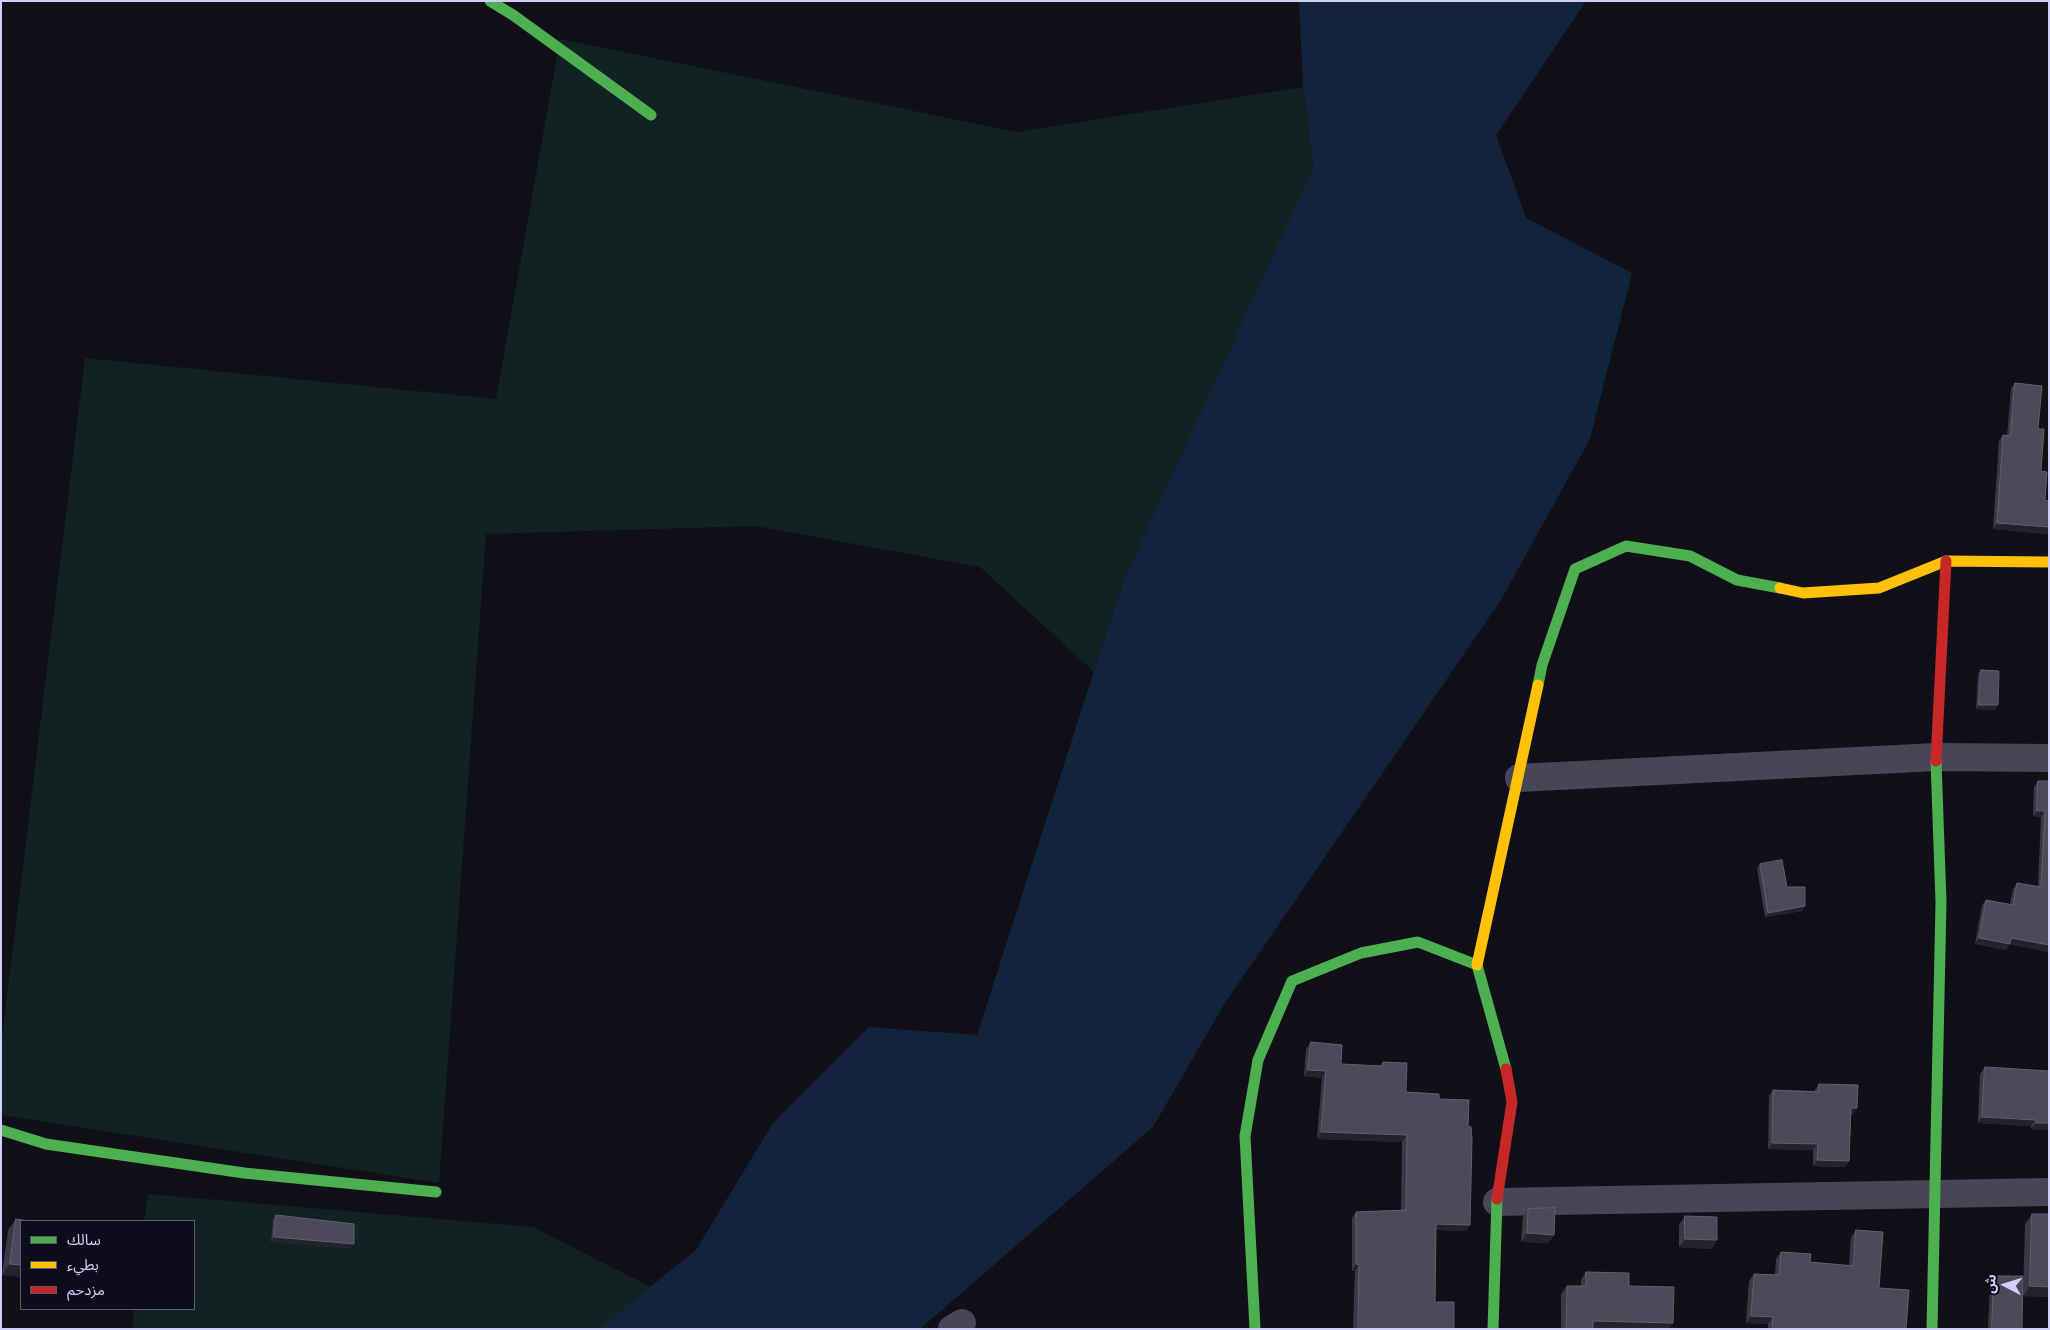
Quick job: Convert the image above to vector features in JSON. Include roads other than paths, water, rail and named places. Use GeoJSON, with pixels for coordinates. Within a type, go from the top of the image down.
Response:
{"type":"FeatureCollection","features":[{"type":"Feature","properties":{"kind":"street"},"geometry":{"type":"LineString","coordinates":[[490,1],[513,15],[651,115]]}},
{"type":"Feature","properties":{"kind":"street"},"geometry":{"type":"LineString","coordinates":[[1493,1329],[1498,1202],[1512,1102],[1505,1061],[1477,965],[1542,665],[1575,569],[1626,546],[1690,556],[1737,580],[1802,593],[1879,588],[1946,561],[2049,562]]}},
{"type":"Feature","properties":{"kind":"street"},"geometry":{"type":"LineString","coordinates":[[1932,1329],[1941,902],[1936,757],[1946,561]]}},
{"type":"Feature","properties":{"kind":"street"},"geometry":{"type":"LineString","coordinates":[[1519,778],[1936,757],[2049,758]]}},
{"type":"Feature","properties":{"kind":"street"},"geometry":{"type":"LineString","coordinates":[[1255,1329],[1245,1136],[1258,1060],[1292,981],[1361,953],[1418,942],[1477,965]]}},
{"type":"Feature","properties":{"kind":"street"},"geometry":{"type":"LineString","coordinates":[[1,1130],[46,1144],[224,1170],[436,1192]]}},
{"type":"Feature","properties":{"kind":"street"},"geometry":{"type":"LineString","coordinates":[[1498,1202],[2049,1192]]}},
{"type":"Feature","properties":{"kind":"water"},"geometry":{"type":"Polygon","coordinates":[[[1299,1],[1586,1],[1496,135],[1526,218],[1632,273],[1590,439],[1501,600],[1225,1003],[1153,1127],[920,1329],[598,1329],[696,1250],[773,1123],[869,1027],[977,1035],[1123,581],[1314,167],[1303,87],[1299,1]]]}}]}
